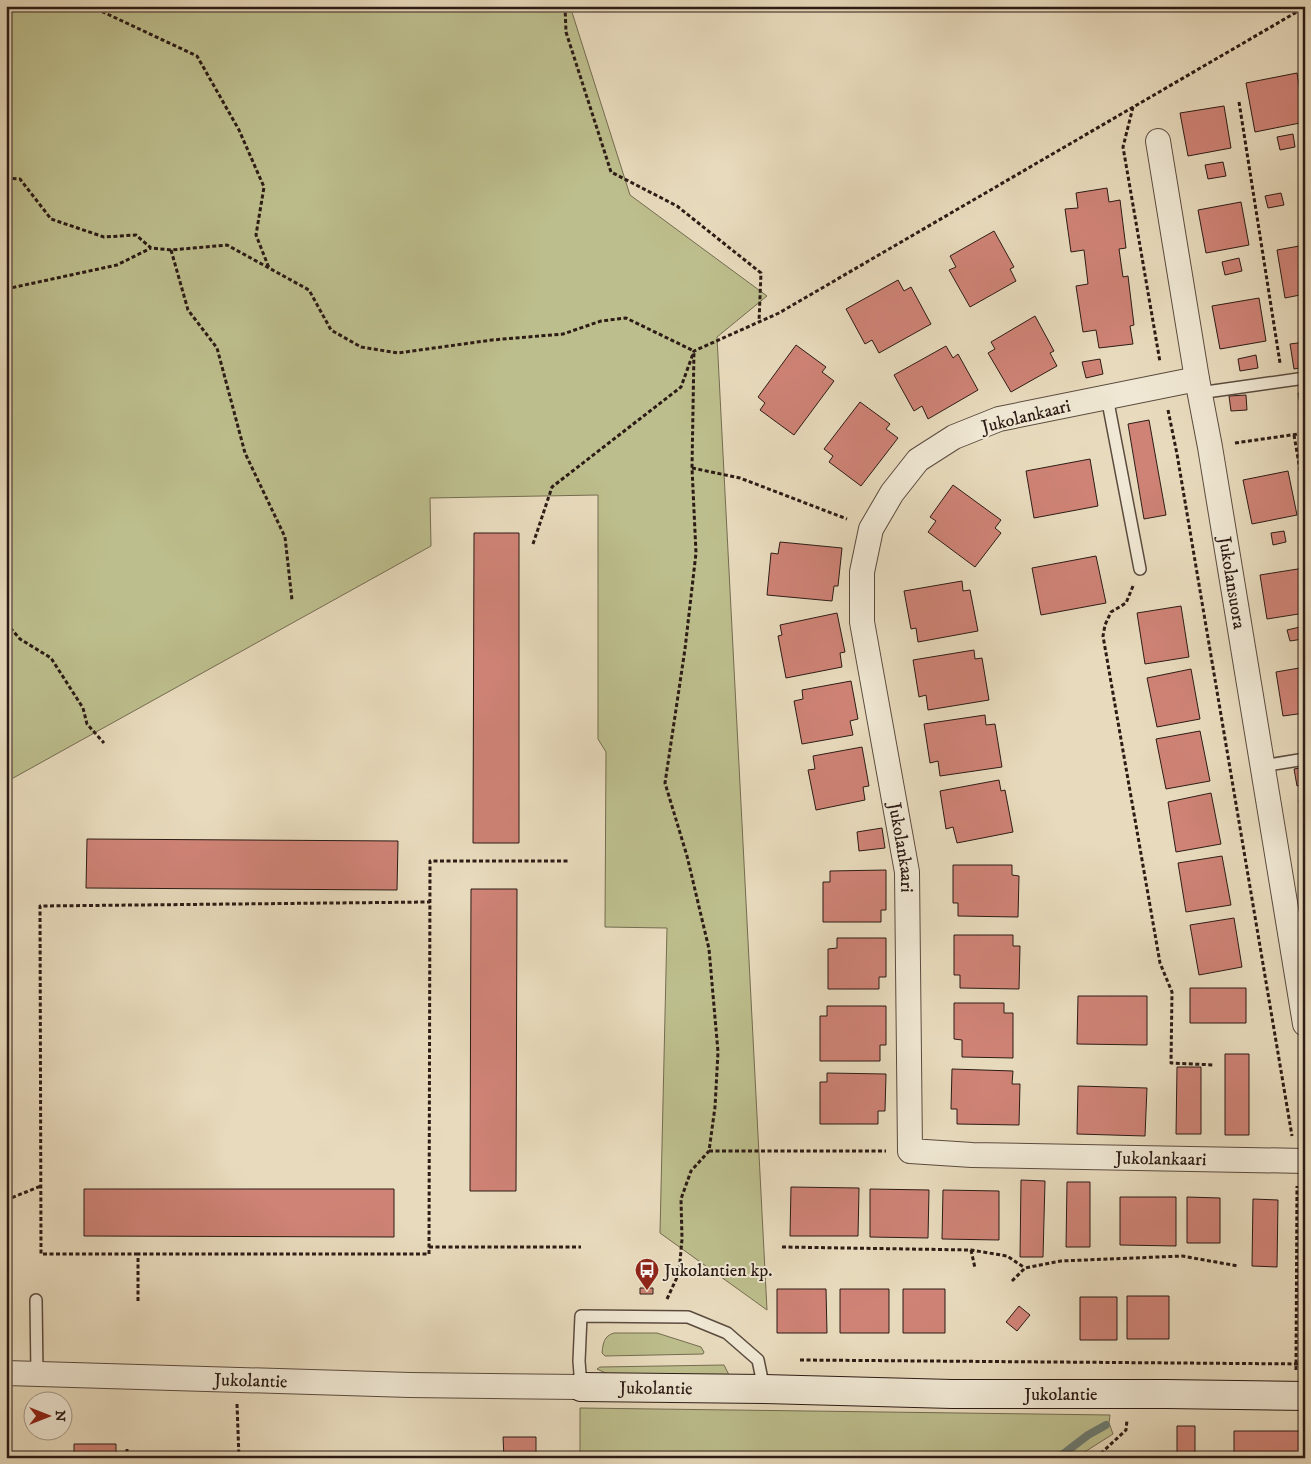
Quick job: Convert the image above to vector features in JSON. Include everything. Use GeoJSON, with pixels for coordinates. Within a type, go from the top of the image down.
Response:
{"type":"FeatureCollection","features":[{"type":"Feature","properties":{"kind":"street","name":"Jukolansuora"},"geometry":{"type":"LineString","coordinates":[[1158,141],[1305,1024]]}},
{"type":"Feature","properties":{"kind":"street","name":"Jukolankaari"},"geometry":{"type":"LineString","coordinates":[[1198,386],[1164,385],[999,419],[954,437],[918,460],[892,493],[871,529],[862,572],[862,622],[907,872],[910,1151],[982,1155],[1301,1161]]}},
{"type":"Feature","properties":{"kind":"street","name":"Jukolantie"},"geometry":{"type":"LineString","coordinates":[[6,1373],[410,1385],[764,1389],[952,1394],[1300,1396]]}},
{"type":"Feature","properties":{"kind":"lane"},"geometry":{"type":"LineString","coordinates":[[1198,386],[1305,378]]}},
{"type":"Feature","properties":{"kind":"lane"},"geometry":{"type":"LineString","coordinates":[[1107,397],[1140,569]]}},
{"type":"Feature","properties":{"kind":"lane"},"geometry":{"type":"LineString","coordinates":[[1262,766],[1305,759]]}},
{"type":"Feature","properties":{"kind":"lane"},"geometry":{"type":"LineString","coordinates":[[36,1300],[37,1374]]}},
{"type":"Feature","properties":{"kind":"lane"},"geometry":{"type":"LineString","coordinates":[[581,1387],[581,1316],[663,1316],[688,1318],[727,1333],[758,1360],[764,1389]]}},
{"type":"Feature","properties":{"kind":"path"},"geometry":{"type":"LineString","coordinates":[[90,6],[197,56],[239,130],[264,188],[256,234],[269,269]]}},
{"type":"Feature","properties":{"kind":"path"},"geometry":{"type":"LineString","coordinates":[[565,6],[566,32],[611,172],[677,206],[761,273],[759,322]]}},
{"type":"Feature","properties":{"kind":"path"},"geometry":{"type":"LineString","coordinates":[[1295,13],[1298,6]]}},
{"type":"Feature","properties":{"kind":"path"},"geometry":{"type":"LineString","coordinates":[[532,544],[552,487],[681,387],[694,351],[779,313],[1295,13],[1305,9]]}},
{"type":"Feature","properties":{"kind":"path"},"geometry":{"type":"LineString","coordinates":[[1240,102],[1283,381]]}},
{"type":"Feature","properties":{"kind":"path"},"geometry":{"type":"LineString","coordinates":[[1133,107],[1123,147],[1301,1161],[1297,1364],[1300,1396]]}},
{"type":"Feature","properties":{"kind":"path"},"geometry":{"type":"LineString","coordinates":[[6,178],[20,180],[51,219],[104,237],[136,234],[151,248]]}},
{"type":"Feature","properties":{"kind":"path"},"geometry":{"type":"LineString","coordinates":[[6,289],[117,265],[151,248],[171,250],[227,245],[309,290],[331,330],[361,347],[398,353],[492,340],[563,334],[601,321],[626,318],[694,351]]}},
{"type":"Feature","properties":{"kind":"path"},"geometry":{"type":"LineString","coordinates":[[171,250],[188,310],[217,348],[245,453],[285,537],[292,600]]}},
{"type":"Feature","properties":{"kind":"path"},"geometry":{"type":"LineString","coordinates":[[663,1316],[668,1296],[679,1273],[682,1239],[681,1199],[691,1171],[709,1151],[715,1107],[718,1052],[709,949],[687,856],[665,783],[685,649],[696,553],[692,468],[694,351]]}},
{"type":"Feature","properties":{"kind":"path"},"geometry":{"type":"LineString","coordinates":[[1177,454],[1210,447],[1305,433]]}},
{"type":"Feature","properties":{"kind":"path"},"geometry":{"type":"LineString","coordinates":[[1294,435],[1305,500]]}},
{"type":"Feature","properties":{"kind":"path"},"geometry":{"type":"LineString","coordinates":[[692,468],[740,478],[871,529]]}},
{"type":"Feature","properties":{"kind":"path"},"geometry":{"type":"LineString","coordinates":[[1140,569],[1126,603],[1111,612],[1104,625],[1103,636],[1160,963],[1172,992],[1171,1064],[1214,1065]]}},
{"type":"Feature","properties":{"kind":"path"},"geometry":{"type":"LineString","coordinates":[[6,623],[20,639],[51,658],[84,708],[88,724],[104,743]]}},
{"type":"Feature","properties":{"kind":"path"},"geometry":{"type":"LineString","coordinates":[[430,902],[40,906],[41,1254],[429,1254],[430,902],[430,861],[569,861]]}},
{"type":"Feature","properties":{"kind":"path"},"geometry":{"type":"LineString","coordinates":[[709,1151],[910,1151]]}},
{"type":"Feature","properties":{"kind":"path"},"geometry":{"type":"LineString","coordinates":[[6,1200],[41,1186]]}},
{"type":"Feature","properties":{"kind":"path"},"geometry":{"type":"LineString","coordinates":[[429,1247],[581,1247]]}},
{"type":"Feature","properties":{"kind":"path"},"geometry":{"type":"LineString","coordinates":[[782,1247],[971,1250],[1007,1256],[1024,1268]]}},
{"type":"Feature","properties":{"kind":"path"},"geometry":{"type":"LineString","coordinates":[[971,1250],[975,1268]]}},
{"type":"Feature","properties":{"kind":"path"},"geometry":{"type":"LineString","coordinates":[[138,1254],[138,1301]]}},
{"type":"Feature","properties":{"kind":"path"},"geometry":{"type":"LineString","coordinates":[[1012,1280],[1024,1268],[1061,1261],[1182,1256],[1238,1266]]}},
{"type":"Feature","properties":{"kind":"path"},"geometry":{"type":"LineString","coordinates":[[237,1379],[239,1458]]}},
{"type":"Feature","properties":{"kind":"path"},"geometry":{"type":"LineString","coordinates":[[1096,1458],[1126,1430],[1127,1394]]}},
{"type":"Feature","properties":{"kind":"path"},"geometry":{"type":"LineString","coordinates":[[127,1448],[127,1458]]}},
{"type":"Feature","properties":{"kind":"green space"},"geometry":{"type":"Polygon","coordinates":[[[6,6],[570,6],[630,195],[767,296],[717,337],[767,1310],[660,1233],[667,928],[605,927],[606,752],[598,739],[598,495],[430,498],[431,546],[6,782],[6,6]]]}},
{"type":"Feature","properties":{"kind":"green space"},"geometry":{"type":"Polygon","coordinates":[[[614,1333],[657,1333],[701,1347],[704,1352],[703,1354],[605,1356],[602,1353],[605,1340],[614,1333]]]}},
{"type":"Feature","properties":{"kind":"green space"},"geometry":{"type":"Polygon","coordinates":[[[724,1365],[729,1375],[610,1375],[597,1369],[600,1367],[724,1365]]]}},
{"type":"Feature","properties":{"kind":"green space"},"geometry":{"type":"Polygon","coordinates":[[[580,1408],[1110,1415],[1109,1423],[1113,1434],[1078,1458],[580,1458],[580,1408]]]}},
{"type":"Feature","properties":{"kind":"building"},"geometry":{"type":"Polygon","coordinates":[[[1297,73],[1305,122],[1255,132],[1246,83],[1297,73]]]}},
{"type":"Feature","properties":{"kind":"building"},"geometry":{"type":"Polygon","coordinates":[[[1224,106],[1231,148],[1188,156],[1180,113],[1224,106]]]}},
{"type":"Feature","properties":{"kind":"building"},"geometry":{"type":"Polygon","coordinates":[[[1293,134],[1295,147],[1280,150],[1277,137],[1293,134]]]}},
{"type":"Feature","properties":{"kind":"building"},"geometry":{"type":"Polygon","coordinates":[[[1223,162],[1226,176],[1208,179],[1205,165],[1223,162]]]}},
{"type":"Feature","properties":{"kind":"building"},"geometry":{"type":"Polygon","coordinates":[[[1107,188],[1109,202],[1120,200],[1126,248],[1119,249],[1123,277],[1128,276],[1134,325],[1130,326],[1133,344],[1099,348],[1096,330],[1083,332],[1076,286],[1088,284],[1084,250],[1071,252],[1065,209],[1078,208],[1076,193],[1107,188]]]}},
{"type":"Feature","properties":{"kind":"building"},"geometry":{"type":"Polygon","coordinates":[[[1281,193],[1284,205],[1268,208],[1265,196],[1281,193]]]}},
{"type":"Feature","properties":{"kind":"building"},"geometry":{"type":"Polygon","coordinates":[[[1241,202],[1249,245],[1206,253],[1198,210],[1241,202]]]}},
{"type":"Feature","properties":{"kind":"building"},"geometry":{"type":"Polygon","coordinates":[[[994,231],[1014,267],[1010,269],[1016,281],[970,307],[949,270],[956,267],[950,256],[994,231]]]}},
{"type":"Feature","properties":{"kind":"building"},"geometry":{"type":"Polygon","coordinates":[[[1305,245],[1305,294],[1285,298],[1277,250],[1305,245]]]}},
{"type":"Feature","properties":{"kind":"building"},"geometry":{"type":"Polygon","coordinates":[[[1239,258],[1242,271],[1225,275],[1222,262],[1239,258]]]}},
{"type":"Feature","properties":{"kind":"building"},"geometry":{"type":"Polygon","coordinates":[[[898,280],[904,291],[911,287],[931,324],[879,353],[872,340],[865,344],[846,309],[898,280]]]}},
{"type":"Feature","properties":{"kind":"building"},"geometry":{"type":"Polygon","coordinates":[[[1259,298],[1266,341],[1220,349],[1212,306],[1259,298]]]}},
{"type":"Feature","properties":{"kind":"building"},"geometry":{"type":"Polygon","coordinates":[[[1035,316],[1054,351],[1050,353],[1057,366],[1011,392],[988,353],[995,349],[991,342],[1035,316]]]}},
{"type":"Feature","properties":{"kind":"building"},"geometry":{"type":"Polygon","coordinates":[[[1305,342],[1305,367],[1294,369],[1290,344],[1305,342]]]}},
{"type":"Feature","properties":{"kind":"building"},"geometry":{"type":"Polygon","coordinates":[[[796,345],[826,367],[822,372],[834,381],[794,435],[760,410],[765,403],[758,397],[796,345]]]}},
{"type":"Feature","properties":{"kind":"building"},"geometry":{"type":"Polygon","coordinates":[[[946,346],[953,358],[958,354],[978,390],[928,419],[922,406],[914,411],[894,375],[946,346]]]}},
{"type":"Feature","properties":{"kind":"building"},"geometry":{"type":"Polygon","coordinates":[[[1256,355],[1258,368],[1240,371],[1238,359],[1256,355]]]}},
{"type":"Feature","properties":{"kind":"building"},"geometry":{"type":"Polygon","coordinates":[[[1100,359],[1103,374],[1086,378],[1082,362],[1100,359]]]}},
{"type":"Feature","properties":{"kind":"building"},"geometry":{"type":"Polygon","coordinates":[[[1305,392],[1305,416],[1302,417],[1298,393],[1305,392]]]}},
{"type":"Feature","properties":{"kind":"building"},"geometry":{"type":"Polygon","coordinates":[[[1246,395],[1247,410],[1231,411],[1229,396],[1246,395]]]}},
{"type":"Feature","properties":{"kind":"building"},"geometry":{"type":"Polygon","coordinates":[[[860,402],[890,424],[886,429],[898,438],[861,486],[829,462],[833,456],[824,449],[860,402]]]}},
{"type":"Feature","properties":{"kind":"building"},"geometry":{"type":"Polygon","coordinates":[[[1149,420],[1166,515],[1144,519],[1128,424],[1149,420]]]}},
{"type":"Feature","properties":{"kind":"building"},"geometry":{"type":"Polygon","coordinates":[[[1090,459],[1098,506],[1034,518],[1026,471],[1090,459]]]}},
{"type":"Feature","properties":{"kind":"building"},"geometry":{"type":"Polygon","coordinates":[[[1288,471],[1297,515],[1252,524],[1243,480],[1288,471]]]}},
{"type":"Feature","properties":{"kind":"building"},"geometry":{"type":"Polygon","coordinates":[[[953,485],[1001,520],[995,528],[1001,533],[975,567],[928,532],[936,521],[930,517],[953,485]]]}},
{"type":"Feature","properties":{"kind":"building"},"geometry":{"type":"Polygon","coordinates":[[[1284,531],[1286,542],[1273,545],[1271,533],[1284,531]]]}},
{"type":"Feature","properties":{"kind":"building"},"geometry":{"type":"Polygon","coordinates":[[[474,533],[519,533],[519,843],[473,843],[474,533]]]}},
{"type":"Feature","properties":{"kind":"building"},"geometry":{"type":"Polygon","coordinates":[[[780,542],[842,548],[838,586],[834,586],[832,601],[767,595],[771,553],[778,554],[780,542]]]}},
{"type":"Feature","properties":{"kind":"building"},"geometry":{"type":"Polygon","coordinates":[[[1096,556],[1106,603],[1041,615],[1032,568],[1096,556]]]}},
{"type":"Feature","properties":{"kind":"building"},"geometry":{"type":"Polygon","coordinates":[[[1304,568],[1305,613],[1267,619],[1260,575],[1304,568]]]}},
{"type":"Feature","properties":{"kind":"building"},"geometry":{"type":"Polygon","coordinates":[[[962,581],[963,591],[970,590],[978,631],[918,642],[916,628],[911,629],[904,591],[962,581]]]}},
{"type":"Feature","properties":{"kind":"building"},"geometry":{"type":"Polygon","coordinates":[[[1181,606],[1189,657],[1145,664],[1137,613],[1181,606]]]}},
{"type":"Feature","properties":{"kind":"building"},"geometry":{"type":"Polygon","coordinates":[[[837,613],[845,652],[840,653],[842,667],[786,678],[778,636],[782,635],[780,625],[837,613]]]}},
{"type":"Feature","properties":{"kind":"building"},"geometry":{"type":"Polygon","coordinates":[[[1300,627],[1303,639],[1290,641],[1287,630],[1300,627]]]}},
{"type":"Feature","properties":{"kind":"building"},"geometry":{"type":"Polygon","coordinates":[[[974,650],[975,659],[982,658],[989,700],[928,710],[926,695],[919,697],[913,660],[974,650]]]}},
{"type":"Feature","properties":{"kind":"building"},"geometry":{"type":"Polygon","coordinates":[[[1305,667],[1305,713],[1283,716],[1276,672],[1305,667]]]}},
{"type":"Feature","properties":{"kind":"building"},"geometry":{"type":"Polygon","coordinates":[[[1191,669],[1200,719],[1157,727],[1147,678],[1191,669]]]}},
{"type":"Feature","properties":{"kind":"building"},"geometry":{"type":"Polygon","coordinates":[[[851,681],[858,719],[850,721],[853,735],[802,744],[794,701],[803,699],[802,690],[851,681]]]}},
{"type":"Feature","properties":{"kind":"building"},"geometry":{"type":"Polygon","coordinates":[[[985,715],[986,725],[995,724],[1002,767],[940,776],[938,761],[930,763],[924,724],[985,715]]]}},
{"type":"Feature","properties":{"kind":"building"},"geometry":{"type":"Polygon","coordinates":[[[1200,731],[1210,781],[1166,789],[1156,739],[1200,731]]]}},
{"type":"Feature","properties":{"kind":"building"},"geometry":{"type":"Polygon","coordinates":[[[862,747],[869,786],[863,787],[865,800],[816,810],[808,770],[815,769],[813,756],[862,747]]]}},
{"type":"Feature","properties":{"kind":"building"},"geometry":{"type":"Polygon","coordinates":[[[1305,767],[1305,784],[1297,786],[1294,769],[1305,767]]]}},
{"type":"Feature","properties":{"kind":"building"},"geometry":{"type":"Polygon","coordinates":[[[999,780],[1001,791],[1005,790],[1013,832],[957,843],[953,827],[946,829],[940,791],[999,780]]]}},
{"type":"Feature","properties":{"kind":"building"},"geometry":{"type":"Polygon","coordinates":[[[1211,793],[1221,844],[1176,852],[1168,802],[1211,793]]]}},
{"type":"Feature","properties":{"kind":"building"},"geometry":{"type":"Polygon","coordinates":[[[1305,799],[1305,833],[1299,800],[1305,799]]]}},
{"type":"Feature","properties":{"kind":"building"},"geometry":{"type":"Polygon","coordinates":[[[882,828],[885,848],[859,851],[857,832],[882,828]]]}},
{"type":"Feature","properties":{"kind":"building"},"geometry":{"type":"Polygon","coordinates":[[[87,839],[398,841],[397,890],[86,888],[87,839]]]}},
{"type":"Feature","properties":{"kind":"building"},"geometry":{"type":"Polygon","coordinates":[[[1222,856],[1231,905],[1186,912],[1178,863],[1222,856]]]}},
{"type":"Feature","properties":{"kind":"building"},"geometry":{"type":"Polygon","coordinates":[[[953,865],[1012,865],[1012,875],[1019,876],[1018,917],[958,916],[958,903],[953,903],[953,865]]]}},
{"type":"Feature","properties":{"kind":"building"},"geometry":{"type":"Polygon","coordinates":[[[886,870],[886,910],[881,910],[881,922],[823,922],[823,882],[830,882],[830,871],[886,870]]]}},
{"type":"Feature","properties":{"kind":"building"},"geometry":{"type":"Polygon","coordinates":[[[471,889],[517,889],[516,1191],[470,1191],[471,889]]]}},
{"type":"Feature","properties":{"kind":"building"},"geometry":{"type":"Polygon","coordinates":[[[1234,918],[1242,967],[1199,975],[1190,925],[1234,918]]]}},
{"type":"Feature","properties":{"kind":"building"},"geometry":{"type":"Polygon","coordinates":[[[954,935],[1013,935],[1013,946],[1020,946],[1019,989],[960,988],[960,975],[954,975],[954,935]]]}},
{"type":"Feature","properties":{"kind":"building"},"geometry":{"type":"Polygon","coordinates":[[[837,938],[886,938],[886,977],[879,977],[879,989],[828,989],[828,949],[837,948],[837,938]]]}},
{"type":"Feature","properties":{"kind":"building"},"geometry":{"type":"Polygon","coordinates":[[[1190,988],[1246,988],[1246,1023],[1190,1023],[1190,988]]]}},
{"type":"Feature","properties":{"kind":"building"},"geometry":{"type":"Polygon","coordinates":[[[1078,996],[1147,996],[1147,1045],[1077,1044],[1078,996]]]}},
{"type":"Feature","properties":{"kind":"building"},"geometry":{"type":"Polygon","coordinates":[[[954,1003],[1004,1003],[1004,1013],[1013,1013],[1013,1058],[962,1057],[962,1040],[954,1039],[954,1003]]]}},
{"type":"Feature","properties":{"kind":"building"},"geometry":{"type":"Polygon","coordinates":[[[827,1006],[886,1006],[886,1045],[880,1045],[880,1061],[820,1061],[820,1016],[827,1016],[827,1006]]]}},
{"type":"Feature","properties":{"kind":"building"},"geometry":{"type":"Polygon","coordinates":[[[1225,1054],[1249,1054],[1249,1135],[1225,1135],[1225,1054]]]}},
{"type":"Feature","properties":{"kind":"building"},"geometry":{"type":"Polygon","coordinates":[[[1177,1067],[1201,1067],[1201,1134],[1176,1134],[1177,1067]]]}},
{"type":"Feature","properties":{"kind":"building"},"geometry":{"type":"Polygon","coordinates":[[[952,1069],[1013,1071],[1012,1084],[1020,1084],[1019,1125],[957,1124],[957,1109],[951,1109],[952,1069]]]}},
{"type":"Feature","properties":{"kind":"building"},"geometry":{"type":"Polygon","coordinates":[[[827,1073],[886,1074],[885,1111],[878,1111],[878,1124],[820,1124],[820,1082],[827,1082],[827,1073]]]}},
{"type":"Feature","properties":{"kind":"building"},"geometry":{"type":"Polygon","coordinates":[[[1078,1086],[1147,1088],[1145,1136],[1077,1134],[1078,1086]]]}},
{"type":"Feature","properties":{"kind":"building"},"geometry":{"type":"Polygon","coordinates":[[[1021,1180],[1045,1181],[1043,1257],[1020,1257],[1021,1180]]]}},
{"type":"Feature","properties":{"kind":"building"},"geometry":{"type":"Polygon","coordinates":[[[1067,1182],[1090,1182],[1090,1247],[1066,1247],[1067,1182]]]}},
{"type":"Feature","properties":{"kind":"building"},"geometry":{"type":"Polygon","coordinates":[[[791,1187],[859,1188],[858,1236],[790,1236],[791,1187]]]}},
{"type":"Feature","properties":{"kind":"building"},"geometry":{"type":"Polygon","coordinates":[[[84,1189],[394,1189],[394,1237],[84,1236],[84,1189]]]}},
{"type":"Feature","properties":{"kind":"building"},"geometry":{"type":"Polygon","coordinates":[[[870,1189],[929,1190],[928,1238],[870,1237],[870,1189]]]}},
{"type":"Feature","properties":{"kind":"building"},"geometry":{"type":"Polygon","coordinates":[[[943,1190],[999,1191],[999,1240],[942,1239],[943,1190]]]}},
{"type":"Feature","properties":{"kind":"building"},"geometry":{"type":"Polygon","coordinates":[[[1120,1197],[1176,1197],[1176,1246],[1120,1245],[1120,1197]]]}},
{"type":"Feature","properties":{"kind":"building"},"geometry":{"type":"Polygon","coordinates":[[[1187,1197],[1220,1198],[1220,1243],[1187,1243],[1187,1197]]]}},
{"type":"Feature","properties":{"kind":"building"},"geometry":{"type":"Polygon","coordinates":[[[1253,1199],[1278,1200],[1277,1267],[1252,1266],[1253,1199]]]}},
{"type":"Feature","properties":{"kind":"building"},"geometry":{"type":"Polygon","coordinates":[[[640,1288],[653,1288],[653,1294],[640,1294],[640,1288]]]}},
{"type":"Feature","properties":{"kind":"building"},"geometry":{"type":"Polygon","coordinates":[[[777,1289],[826,1289],[827,1333],[777,1333],[777,1289]]]}},
{"type":"Feature","properties":{"kind":"building"},"geometry":{"type":"Polygon","coordinates":[[[840,1289],[889,1289],[889,1333],[840,1333],[840,1289]]]}},
{"type":"Feature","properties":{"kind":"building"},"geometry":{"type":"Polygon","coordinates":[[[903,1289],[945,1289],[945,1333],[903,1333],[903,1289]]]}},
{"type":"Feature","properties":{"kind":"building"},"geometry":{"type":"Polygon","coordinates":[[[1127,1296],[1169,1296],[1169,1339],[1127,1339],[1127,1296]]]}},
{"type":"Feature","properties":{"kind":"building"},"geometry":{"type":"Polygon","coordinates":[[[1080,1297],[1117,1297],[1117,1340],[1080,1340],[1080,1297]]]}},
{"type":"Feature","properties":{"kind":"building"},"geometry":{"type":"Polygon","coordinates":[[[1019,1306],[1030,1315],[1017,1331],[1006,1322],[1019,1306]]]}},
{"type":"Feature","properties":{"kind":"building"},"geometry":{"type":"Polygon","coordinates":[[[1177,1426],[1195,1426],[1195,1458],[1177,1458],[1177,1426]]]}},
{"type":"Feature","properties":{"kind":"building"},"geometry":{"type":"Polygon","coordinates":[[[1234,1431],[1305,1431],[1305,1458],[1234,1458],[1234,1431]]]}},
{"type":"Feature","properties":{"kind":"building"},"geometry":{"type":"Polygon","coordinates":[[[503,1437],[536,1437],[536,1458],[504,1458],[503,1437]]]}},
{"type":"Feature","properties":{"kind":"building"},"geometry":{"type":"Polygon","coordinates":[[[74,1444],[116,1444],[116,1458],[74,1458],[74,1444]]]}},
{"type":"Feature","properties":{"kind":"building"},"geometry":{"type":"Polygon","coordinates":[[[6,1455],[27,1455],[27,1458],[6,1458],[6,1455]]]}},
{"type":"Feature","properties":{"kind":"waterway"},"geometry":{"type":"LineString","coordinates":[[1058,1458],[1088,1435],[1106,1425]]}},
{"type":"Feature","properties":{"kind":"place","name":"Jukolantien kp."},"geometry":{"type":"Point","coordinates":[647,1291]}}]}
